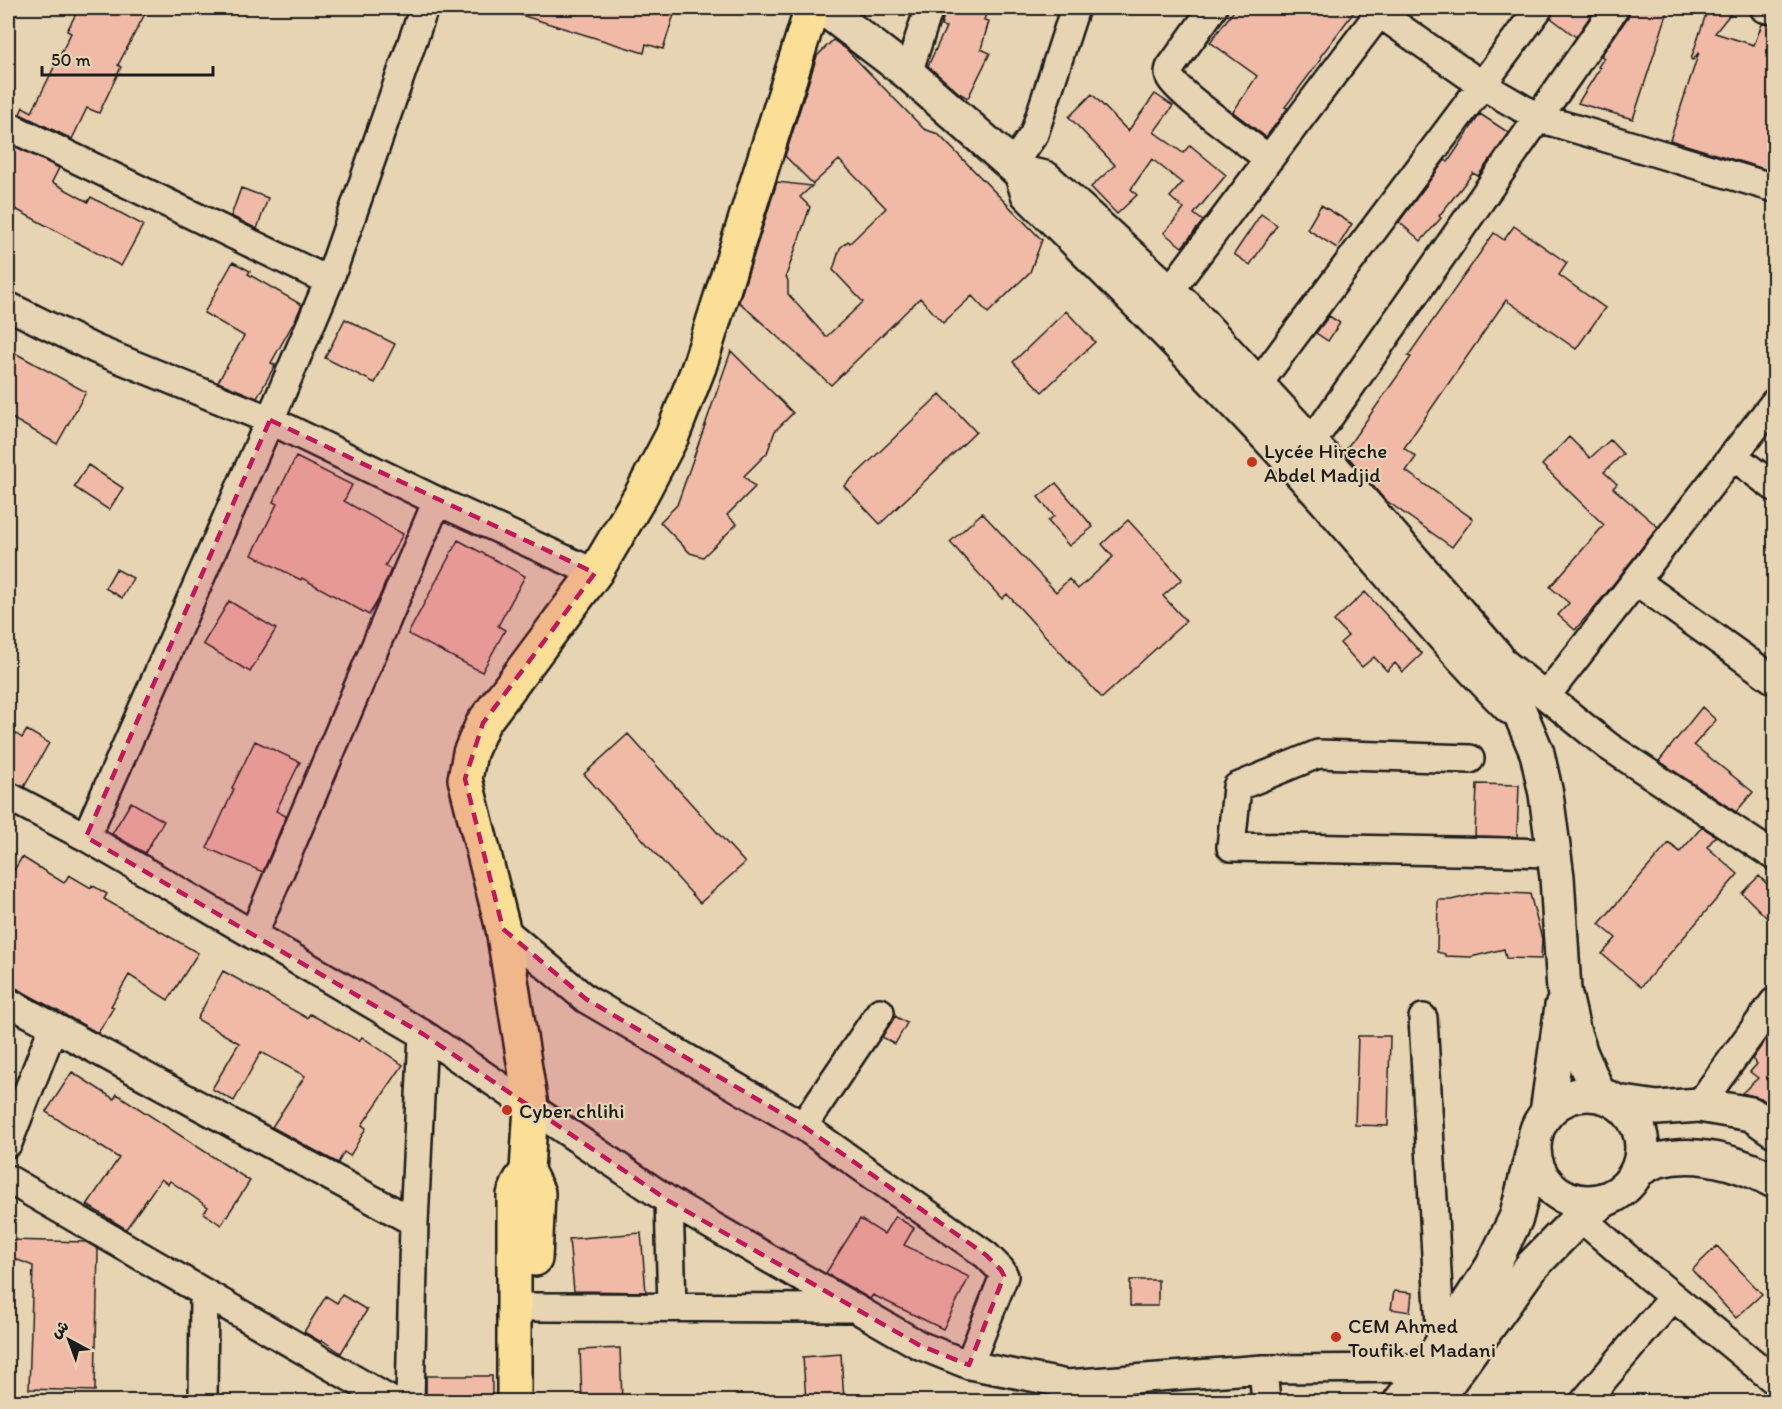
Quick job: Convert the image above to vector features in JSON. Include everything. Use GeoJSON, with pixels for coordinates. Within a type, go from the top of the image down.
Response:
{"type":"FeatureCollection","features":[{"type":"Feature","properties":{"kind":"main road"},"geometry":{"type":"LineString","coordinates":[[532,1401],[532,1307],[538,1193],[527,1171],[531,1106],[503,929],[465,779],[470,753],[483,723],[595,573],[641,495],[672,436],[699,367],[812,8]]}},
{"type":"Feature","properties":{"kind":"main road"},"geometry":{"type":"LineString","coordinates":[[514,1401],[514,1195],[527,1171]]}},
{"type":"Feature","properties":{"kind":"street"},"geometry":{"type":"LineString","coordinates":[[86,837],[329,281],[424,8]]}},
{"type":"Feature","properties":{"kind":"street"},"geometry":{"type":"LineString","coordinates":[[823,8],[908,73],[1016,169],[1045,178],[1160,304],[1185,306],[1249,396],[1496,656],[1608,746],[1774,856]]}},
{"type":"Feature","properties":{"kind":"street"},"geometry":{"type":"LineString","coordinates":[[908,73],[929,8]]}},
{"type":"Feature","properties":{"kind":"street"},"geometry":{"type":"LineString","coordinates":[[1016,169],[1034,134],[1075,8]]}},
{"type":"Feature","properties":{"kind":"street"},"geometry":{"type":"LineString","coordinates":[[1213,8],[1168,71],[1170,78],[1188,96],[1269,159]]}},
{"type":"Feature","properties":{"kind":"street"},"geometry":{"type":"LineString","coordinates":[[1249,396],[1539,8]]}},
{"type":"Feature","properties":{"kind":"street"},"geometry":{"type":"LineString","coordinates":[[1302,454],[1615,8]]}},
{"type":"Feature","properties":{"kind":"street"},"geometry":{"type":"LineString","coordinates":[[1764,8],[1774,10]]}},
{"type":"Feature","properties":{"kind":"street"},"geometry":{"type":"LineString","coordinates":[[1160,304],[1381,10],[1482,85],[1539,118],[1774,188]]}},
{"type":"Feature","properties":{"kind":"street"},"geometry":{"type":"LineString","coordinates":[[8,126],[329,281]]}},
{"type":"Feature","properties":{"kind":"street"},"geometry":{"type":"LineString","coordinates":[[8,306],[95,349],[270,420],[437,501],[595,573]]}},
{"type":"Feature","properties":{"kind":"street"},"geometry":{"type":"LineString","coordinates":[[1546,696],[1774,403]]}},
{"type":"Feature","properties":{"kind":"street"},"geometry":{"type":"LineString","coordinates":[[1302,454],[1477,674],[1522,719]]}},
{"type":"Feature","properties":{"kind":"street"},"geometry":{"type":"LineString","coordinates":[[1733,456],[1774,487]]}},
{"type":"Feature","properties":{"kind":"street"},"geometry":{"type":"LineString","coordinates":[[253,935],[437,501]]}},
{"type":"Feature","properties":{"kind":"street"},"geometry":{"type":"LineString","coordinates":[[1636,581],[1774,680]]}},
{"type":"Feature","properties":{"kind":"street"},"geometry":{"type":"LineString","coordinates":[[1400,1401],[1530,1268],[1593,1208],[1625,1188],[1638,1170],[1642,1151],[1640,1132],[1631,1114],[1608,1098],[1581,1054],[1573,1030],[1564,990],[1557,877],[1546,794],[1537,753],[1496,656]]}},
{"type":"Feature","properties":{"kind":"street"},"geometry":{"type":"LineString","coordinates":[[1470,759],[1318,753],[1237,786],[1231,847],[1554,853]]}},
{"type":"Feature","properties":{"kind":"street"},"geometry":{"type":"LineString","coordinates":[[8,796],[86,837],[423,1034],[669,1201],[919,1345],[969,1365],[1067,1393],[1263,1369],[1442,1360]]}},
{"type":"Feature","properties":{"kind":"street"},"geometry":{"type":"LineString","coordinates":[[503,929],[586,999],[803,1126],[987,1255],[1004,1276],[969,1365]]}},
{"type":"Feature","properties":{"kind":"street"},"geometry":{"type":"LineString","coordinates":[[1547,1113],[1564,990]]}},
{"type":"Feature","properties":{"kind":"street"},"geometry":{"type":"LineString","coordinates":[[8,1002],[414,1222]]}},
{"type":"Feature","properties":{"kind":"street"},"geometry":{"type":"LineString","coordinates":[[1699,1105],[1774,1002]]}},
{"type":"Feature","properties":{"kind":"street"},"geometry":{"type":"LineString","coordinates":[[803,1126],[880,1012]]}},
{"type":"Feature","properties":{"kind":"street"},"geometry":{"type":"LineString","coordinates":[[1423,1018],[1442,1360],[1434,1401]]}},
{"type":"Feature","properties":{"kind":"street"},"geometry":{"type":"LineString","coordinates":[[8,1143],[53,1027]]}},
{"type":"Feature","properties":{"kind":"street"},"geometry":{"type":"LineString","coordinates":[[410,1401],[414,1222],[423,1034]]}},
{"type":"Feature","properties":{"kind":"street"},"geometry":{"type":"LineString","coordinates":[[1442,1360],[1516,1218],[1538,1129],[1547,1113],[1562,1100],[1580,1094],[1657,1108],[1699,1105],[1751,1114],[1774,1130]]}},
{"type":"Feature","properties":{"kind":"street"},"geometry":{"type":"LineString","coordinates":[[1534,1147],[1538,1168],[1549,1185],[1565,1197],[1586,1202],[1593,1208],[1673,1297],[1774,1380]]}},
{"type":"Feature","properties":{"kind":"street"},"geometry":{"type":"LineString","coordinates":[[1638,1170],[1657,1160],[1685,1156],[1709,1157],[1752,1169],[1774,1181]]}},
{"type":"Feature","properties":{"kind":"street"},"geometry":{"type":"LineString","coordinates":[[8,1179],[393,1401]]}},
{"type":"Feature","properties":{"kind":"street"},"geometry":{"type":"LineString","coordinates":[[669,1201],[672,1307]]}},
{"type":"Feature","properties":{"kind":"street"},"geometry":{"type":"LineString","coordinates":[[203,1401],[204,1293]]}},
{"type":"Feature","properties":{"kind":"street"},"geometry":{"type":"LineString","coordinates":[[1584,1401],[1673,1297]]}},
{"type":"Feature","properties":{"kind":"street"},"geometry":{"type":"LineString","coordinates":[[532,1307],[856,1308]]}},
{"type":"Feature","properties":{"kind":"street"},"geometry":{"type":"LineString","coordinates":[[1263,1369],[1266,1401]]}},
{"type":"Feature","properties":{"kind":"highlighted area"},"geometry":{"type":"Polygon","coordinates":[[[270,420],[595,573],[483,723],[465,779],[503,929],[586,999],[803,1126],[986,1255],[1001,1270],[1004,1276],[969,1365],[919,1345],[669,1201],[423,1034],[86,837],[270,420]]]}},
{"type":"Feature","properties":{"kind":"building"},"geometry":{"type":"Polygon","coordinates":[[[79,8],[148,8],[118,65],[121,67],[99,113],[87,108],[72,139],[20,114],[23,107],[32,112],[71,33],[67,31],[79,8]]]}},
{"type":"Feature","properties":{"kind":"building"},"geometry":{"type":"Polygon","coordinates":[[[512,8],[676,8],[663,49],[646,44],[644,53],[511,12],[512,8]]]}},
{"type":"Feature","properties":{"kind":"building"},"geometry":{"type":"Polygon","coordinates":[[[946,8],[988,8],[984,20],[989,21],[981,49],[990,53],[968,98],[928,66],[946,27],[941,26],[946,8]]]}},
{"type":"Feature","properties":{"kind":"building"},"geometry":{"type":"Polygon","coordinates":[[[1236,8],[1357,8],[1320,57],[1321,59],[1285,107],[1288,108],[1266,137],[1233,112],[1257,76],[1210,42],[1236,8]]]}},
{"type":"Feature","properties":{"kind":"building"},"geometry":{"type":"Polygon","coordinates":[[[1554,8],[1596,8],[1576,37],[1551,18],[1554,8]]]}},
{"type":"Feature","properties":{"kind":"building"},"geometry":{"type":"Polygon","coordinates":[[[1630,8],[1669,8],[1633,119],[1578,103],[1600,68],[1598,67],[1604,58],[1601,56],[1628,17],[1630,8]]]}},
{"type":"Feature","properties":{"kind":"building"},"geometry":{"type":"Polygon","coordinates":[[[1708,8],[1735,8],[1715,33],[1754,45],[1762,24],[1774,25],[1774,172],[1670,140],[1699,52],[1693,60],[1691,59],[1708,8]]]}},
{"type":"Feature","properties":{"kind":"building"},"geometry":{"type":"Polygon","coordinates":[[[833,40],[846,49],[924,129],[938,134],[1042,240],[1030,272],[988,313],[972,296],[943,323],[920,298],[831,385],[739,302],[777,182],[812,186],[800,197],[810,207],[786,276],[788,294],[826,337],[863,302],[833,270],[840,248],[848,241],[850,243],[886,208],[839,160],[813,184],[785,156],[817,56],[833,40]]]}},
{"type":"Feature","properties":{"kind":"building"},"geometry":{"type":"Polygon","coordinates":[[[1092,94],[1128,131],[1155,94],[1173,106],[1154,132],[1183,153],[1190,145],[1226,175],[1194,214],[1203,221],[1182,247],[1164,233],[1184,209],[1170,197],[1182,183],[1152,159],[1131,189],[1137,195],[1117,214],[1091,187],[1115,165],[1069,117],[1092,94]]]}},
{"type":"Feature","properties":{"kind":"building"},"geometry":{"type":"Polygon","coordinates":[[[1480,114],[1509,133],[1478,176],[1473,173],[1439,216],[1441,218],[1421,241],[1399,222],[1445,160],[1448,162],[1480,114]]]}},
{"type":"Feature","properties":{"kind":"building"},"geometry":{"type":"Polygon","coordinates":[[[8,143],[59,168],[52,182],[88,202],[91,197],[143,225],[121,266],[8,205],[8,143]]]}},
{"type":"Feature","properties":{"kind":"building"},"geometry":{"type":"Polygon","coordinates":[[[241,188],[268,198],[257,229],[231,216],[241,188]]]}},
{"type":"Feature","properties":{"kind":"building"},"geometry":{"type":"Polygon","coordinates":[[[1321,205],[1352,224],[1337,248],[1307,229],[1321,205]]]}},
{"type":"Feature","properties":{"kind":"building"},"geometry":{"type":"Polygon","coordinates":[[[1261,214],[1277,225],[1250,265],[1234,254],[1261,214]]]}},
{"type":"Feature","properties":{"kind":"building"},"geometry":{"type":"Polygon","coordinates":[[[1514,226],[1567,263],[1559,275],[1605,308],[1576,349],[1506,300],[1404,448],[1416,457],[1406,471],[1473,519],[1452,547],[1384,499],[1344,452],[1494,233],[1504,240],[1514,226]]]}},
{"type":"Feature","properties":{"kind":"building"},"geometry":{"type":"Polygon","coordinates":[[[233,262],[250,271],[248,274],[302,305],[271,363],[275,365],[257,398],[218,382],[244,336],[204,313],[233,262]]]}},
{"type":"Feature","properties":{"kind":"building"},"geometry":{"type":"Polygon","coordinates":[[[1066,311],[1095,342],[1042,392],[1013,362],[1066,311]]]}},
{"type":"Feature","properties":{"kind":"building"},"geometry":{"type":"Polygon","coordinates":[[[1329,316],[1340,323],[1328,341],[1316,333],[1329,316]]]}},
{"type":"Feature","properties":{"kind":"building"},"geometry":{"type":"Polygon","coordinates":[[[345,319],[395,344],[375,383],[325,358],[345,319]]]}},
{"type":"Feature","properties":{"kind":"building"},"geometry":{"type":"Polygon","coordinates":[[[731,351],[793,413],[775,431],[767,453],[744,476],[755,487],[727,515],[737,524],[703,557],[690,553],[660,522],[677,505],[731,351]]]}},
{"type":"Feature","properties":{"kind":"building"},"geometry":{"type":"Polygon","coordinates":[[[15,353],[86,392],[57,444],[8,416],[8,366],[15,353]]]}},
{"type":"Feature","properties":{"kind":"building"},"geometry":{"type":"Polygon","coordinates":[[[940,394],[976,432],[880,524],[844,486],[940,394]]]}},
{"type":"Feature","properties":{"kind":"building"},"geometry":{"type":"Polygon","coordinates":[[[1569,437],[1590,458],[1610,440],[1623,454],[1604,472],[1617,484],[1613,488],[1658,527],[1575,630],[1558,615],[1569,603],[1550,587],[1604,525],[1542,465],[1569,437]]]}},
{"type":"Feature","properties":{"kind":"building"},"geometry":{"type":"Polygon","coordinates":[[[296,457],[352,485],[344,501],[403,534],[385,566],[391,569],[369,615],[302,578],[301,580],[252,555],[277,504],[273,502],[296,457]]]}},
{"type":"Feature","properties":{"kind":"building"},"geometry":{"type":"Polygon","coordinates":[[[88,465],[123,488],[109,510],[74,487],[88,465]]]}},
{"type":"Feature","properties":{"kind":"building"},"geometry":{"type":"Polygon","coordinates":[[[1056,483],[1093,527],[1069,546],[1048,521],[1054,516],[1038,497],[1056,483]]]}},
{"type":"Feature","properties":{"kind":"building"},"geometry":{"type":"Polygon","coordinates":[[[982,513],[1056,592],[1069,579],[1078,589],[1113,557],[1102,544],[1128,520],[1182,579],[1163,596],[1186,621],[1102,698],[1007,594],[1002,599],[950,542],[982,513]]]}},
{"type":"Feature","properties":{"kind":"building"},"geometry":{"type":"Polygon","coordinates":[[[458,540],[525,576],[498,626],[505,630],[482,672],[408,634],[458,540]]]}},
{"type":"Feature","properties":{"kind":"building"},"geometry":{"type":"Polygon","coordinates":[[[116,569],[133,578],[122,598],[105,588],[116,569]]]}},
{"type":"Feature","properties":{"kind":"building"},"geometry":{"type":"Polygon","coordinates":[[[1365,592],[1422,654],[1403,672],[1395,663],[1387,671],[1374,657],[1362,667],[1340,643],[1348,636],[1334,621],[1365,592]]]}},
{"type":"Feature","properties":{"kind":"building"},"geometry":{"type":"Polygon","coordinates":[[[229,601],[276,629],[250,672],[203,644],[229,601]]]}},
{"type":"Feature","properties":{"kind":"building"},"geometry":{"type":"Polygon","coordinates":[[[1702,707],[1716,720],[1694,745],[1753,792],[1736,812],[1659,761],[1702,707]]]}},
{"type":"Feature","properties":{"kind":"building"},"geometry":{"type":"Polygon","coordinates":[[[8,728],[22,738],[27,730],[49,743],[24,787],[8,780],[8,728]]]}},
{"type":"Feature","properties":{"kind":"building"},"geometry":{"type":"Polygon","coordinates":[[[628,734],[745,863],[700,903],[584,774],[628,734]]]}},
{"type":"Feature","properties":{"kind":"building"},"geometry":{"type":"Polygon","coordinates":[[[255,741],[300,762],[276,811],[286,816],[263,872],[207,848],[255,741]]]}},
{"type":"Feature","properties":{"kind":"building"},"geometry":{"type":"Polygon","coordinates":[[[1477,784],[1519,785],[1517,837],[1475,836],[1477,784]]]}},
{"type":"Feature","properties":{"kind":"building"},"geometry":{"type":"Polygon","coordinates":[[[131,802],[164,821],[145,853],[112,834],[131,802]]]}},
{"type":"Feature","properties":{"kind":"building"},"geometry":{"type":"Polygon","coordinates":[[[1702,827],[1716,836],[1707,847],[1738,874],[1641,987],[1602,954],[1616,938],[1599,924],[1669,843],[1680,852],[1702,827]]]}},
{"type":"Feature","properties":{"kind":"building"},"geometry":{"type":"Polygon","coordinates":[[[22,857],[64,883],[69,875],[91,888],[92,885],[107,894],[104,899],[198,953],[168,1000],[129,975],[111,1006],[114,1007],[98,1033],[16,988],[8,986],[8,880],[22,857]]]}},
{"type":"Feature","properties":{"kind":"building"},"geometry":{"type":"Polygon","coordinates":[[[1759,876],[1774,891],[1774,925],[1742,893],[1759,876]]]}},
{"type":"Feature","properties":{"kind":"building"},"geometry":{"type":"Polygon","coordinates":[[[1485,892],[1530,894],[1542,939],[1541,959],[1506,958],[1504,949],[1471,957],[1445,956],[1437,952],[1438,900],[1451,900],[1485,892]]]}},
{"type":"Feature","properties":{"kind":"building"},"geometry":{"type":"Polygon","coordinates":[[[223,971],[307,1018],[310,1014],[359,1041],[362,1037],[403,1065],[362,1125],[366,1128],[350,1156],[344,1152],[338,1163],[272,1127],[305,1076],[261,1052],[234,1101],[212,1089],[239,1043],[197,1019],[223,971]]]}},
{"type":"Feature","properties":{"kind":"building"},"geometry":{"type":"Polygon","coordinates":[[[895,1016],[907,1023],[895,1044],[882,1037],[895,1016]]]}},
{"type":"Feature","properties":{"kind":"building"},"geometry":{"type":"Polygon","coordinates":[[[1358,1036],[1390,1036],[1388,1126],[1355,1125],[1358,1036]]]}},
{"type":"Feature","properties":{"kind":"building"},"geometry":{"type":"Polygon","coordinates":[[[1767,1038],[1774,1043],[1774,1108],[1761,1098],[1742,1093],[1758,1078],[1750,1072],[1757,1064],[1752,1059],[1767,1038]]]}},
{"type":"Feature","properties":{"kind":"building"},"geometry":{"type":"Polygon","coordinates":[[[72,1072],[114,1099],[117,1094],[250,1181],[221,1225],[204,1213],[208,1207],[170,1181],[168,1184],[161,1179],[126,1229],[87,1205],[119,1158],[46,1112],[72,1072]]]}},
{"type":"Feature","properties":{"kind":"building"},"geometry":{"type":"Polygon","coordinates":[[[895,1216],[914,1228],[904,1245],[969,1277],[943,1329],[873,1295],[870,1299],[826,1273],[860,1219],[884,1234],[895,1216]]]}},
{"type":"Feature","properties":{"kind":"building"},"geometry":{"type":"Polygon","coordinates":[[[641,1233],[646,1292],[574,1291],[569,1239],[641,1233]]]}},
{"type":"Feature","properties":{"kind":"building"},"geometry":{"type":"Polygon","coordinates":[[[8,1240],[86,1242],[98,1249],[95,1391],[29,1389],[33,1266],[8,1256],[8,1240]]]}},
{"type":"Feature","properties":{"kind":"building"},"geometry":{"type":"Polygon","coordinates":[[[1717,1246],[1762,1294],[1736,1318],[1692,1270],[1717,1246]]]}},
{"type":"Feature","properties":{"kind":"building"},"geometry":{"type":"Polygon","coordinates":[[[1130,1280],[1158,1280],[1158,1306],[1130,1306],[1130,1280]]]}},
{"type":"Feature","properties":{"kind":"building"},"geometry":{"type":"Polygon","coordinates":[[[1394,1291],[1412,1293],[1410,1312],[1391,1309],[1394,1291]]]}},
{"type":"Feature","properties":{"kind":"building"},"geometry":{"type":"Polygon","coordinates":[[[342,1295],[367,1310],[341,1353],[322,1340],[321,1342],[304,1332],[326,1296],[337,1303],[342,1295]]]}},
{"type":"Feature","properties":{"kind":"building"},"geometry":{"type":"Polygon","coordinates":[[[620,1348],[622,1401],[582,1401],[580,1350],[620,1348]]]}},
{"type":"Feature","properties":{"kind":"building"},"geometry":{"type":"Polygon","coordinates":[[[841,1354],[844,1401],[806,1401],[803,1357],[841,1354]]]}},
{"type":"Feature","properties":{"kind":"building"},"geometry":{"type":"Polygon","coordinates":[[[426,1376],[492,1376],[492,1401],[426,1401],[426,1376]]]}},
{"type":"Feature","properties":{"kind":"place","name":"Lycée Hireche Abdel Madjid"},"geometry":{"type":"Point","coordinates":[1252,462]}},
{"type":"Feature","properties":{"kind":"place","name":"Cyber chlihi"},"geometry":{"type":"Point","coordinates":[507,1110]}},
{"type":"Feature","properties":{"kind":"place","name":"CEM Ahmed Toufik el Madani"},"geometry":{"type":"Point","coordinates":[1336,1337]}}]}
